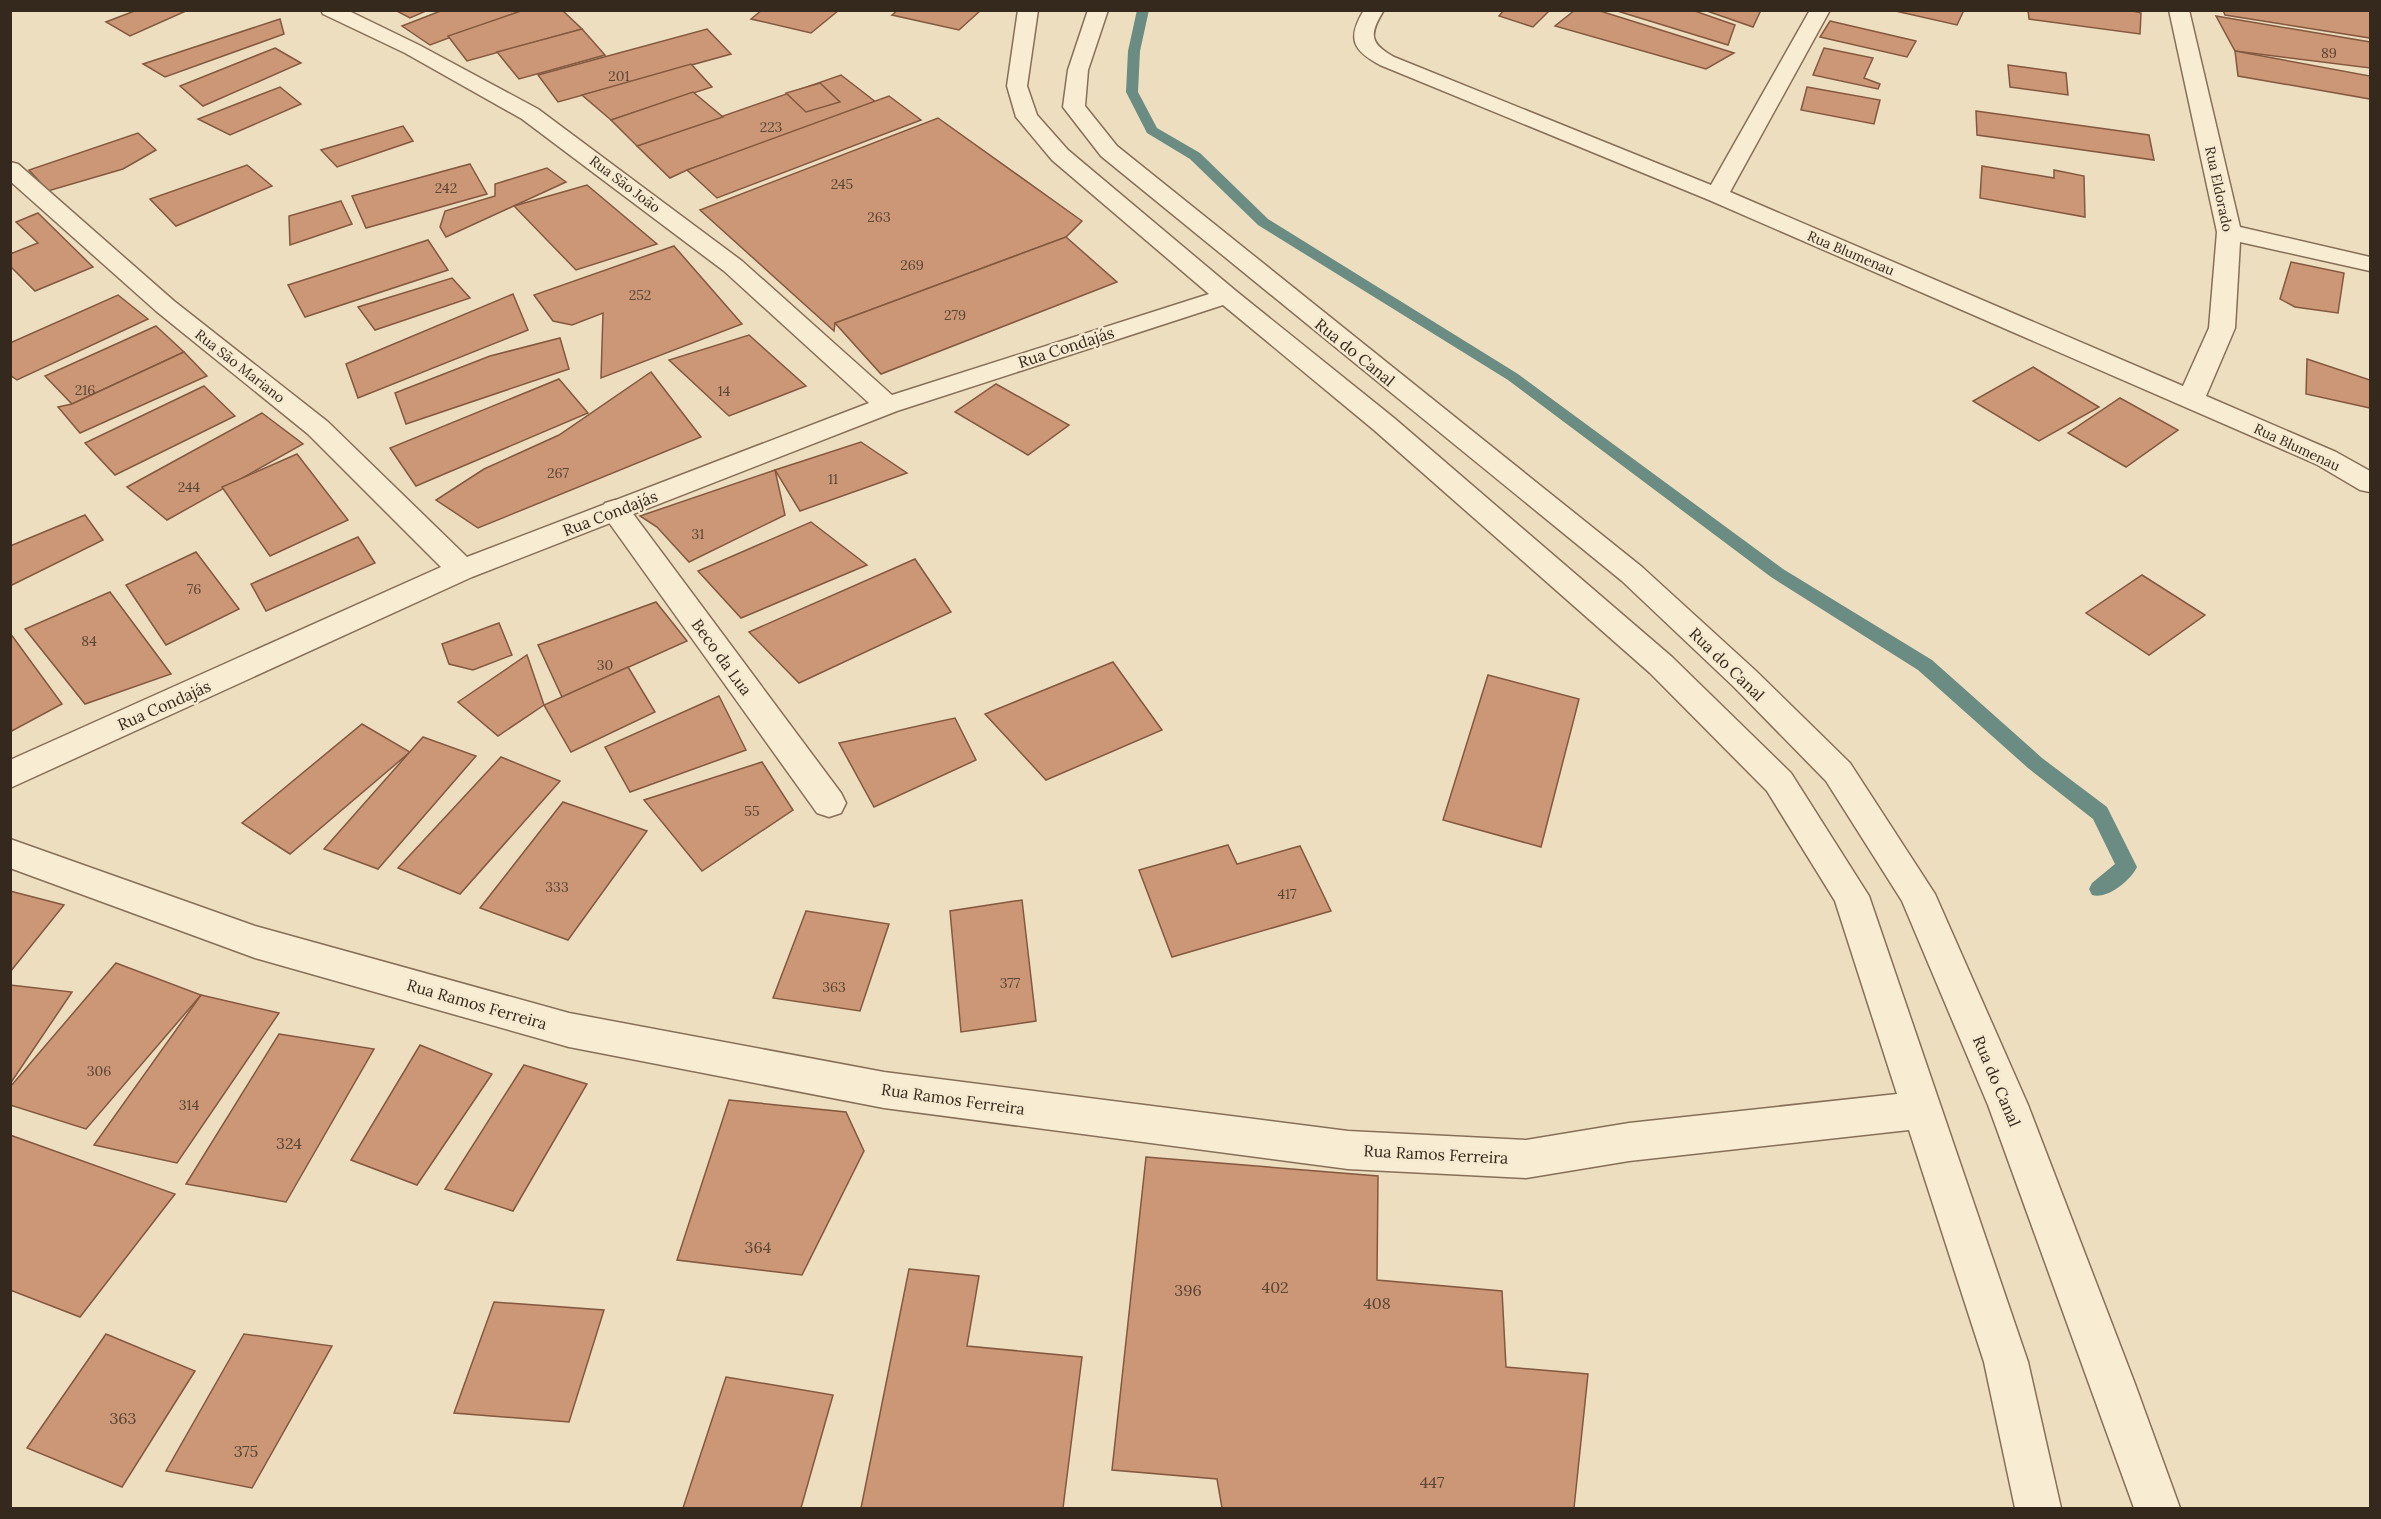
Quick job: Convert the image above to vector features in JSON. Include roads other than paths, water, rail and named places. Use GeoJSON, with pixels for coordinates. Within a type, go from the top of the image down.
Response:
{"type":"FeatureCollection","features":[{"type":"Feature","properties":{"kind":"street","name":"Rua São João"},"geometry":{"type":"LineString","coordinates":[[330,10],[412,49],[530,114],[733,266],[888,405]]}},
{"type":"Feature","properties":{"kind":"street"},"geometry":{"type":"LineString","coordinates":[[1028,10],[1017,86],[1027,117],[1060,154],[1227,296],[1384,424],[1661,665],[1779,782],[1851,896],[2006,1362],[2038,1509]]}},
{"type":"Feature","properties":{"kind":"street","name":"Rua do Canal"},"geometry":{"type":"LineString","coordinates":[[1098,10],[1078,70],[1074,107],[1109,151],[1632,574],[1838,771],[1917,894],[2012,1116],[2114,1384],[2157,1509]]}},
{"type":"Feature","properties":{"kind":"street","name":"Rua Blumenau"},"geometry":{"type":"LineString","coordinates":[[1374,10],[1363,30],[1362,40],[1371,53],[1717,195],[2191,399],[2326,458],[2370,483]]}},
{"type":"Feature","properties":{"kind":"street"},"geometry":{"type":"LineString","coordinates":[[1717,195],[1820,10]]}},
{"type":"Feature","properties":{"kind":"street","name":"Rua Eldorado"},"geometry":{"type":"LineString","coordinates":[[2179,10],[2229,232],[2222,328],[2191,399]]}},
{"type":"Feature","properties":{"kind":"street","name":"Rua São Mariano"},"geometry":{"type":"LineString","coordinates":[[10,169],[165,306],[318,428],[462,570]]}},
{"type":"Feature","properties":{"kind":"street"},"geometry":{"type":"LineString","coordinates":[[2229,232],[2370,264]]}},
{"type":"Feature","properties":{"kind":"street","name":"Rua Condajás"},"geometry":{"type":"LineString","coordinates":[[10,775],[462,570],[888,405],[1227,296]]}},
{"type":"Feature","properties":{"kind":"street","name":"Beco da Lua"},"geometry":{"type":"LineString","coordinates":[[615,510],[830,803]]}},
{"type":"Feature","properties":{"kind":"street","name":"Rua Ramos Ferreira"},"geometry":{"type":"LineString","coordinates":[[10,853],[255,942],[558,1027],[884,1090],[1348,1150],[1526,1159],[1629,1142],[1923,1110]]}},
{"type":"Feature","properties":{"kind":"waterway"},"geometry":{"type":"LineString","coordinates":[[1143,10],[1134,51],[1132,92],[1152,130],[1195,156],[1263,222],[1513,377],[1777,573],[1925,665],[2035,763],[2100,813],[2127,867],[2099,889]]}}]}
